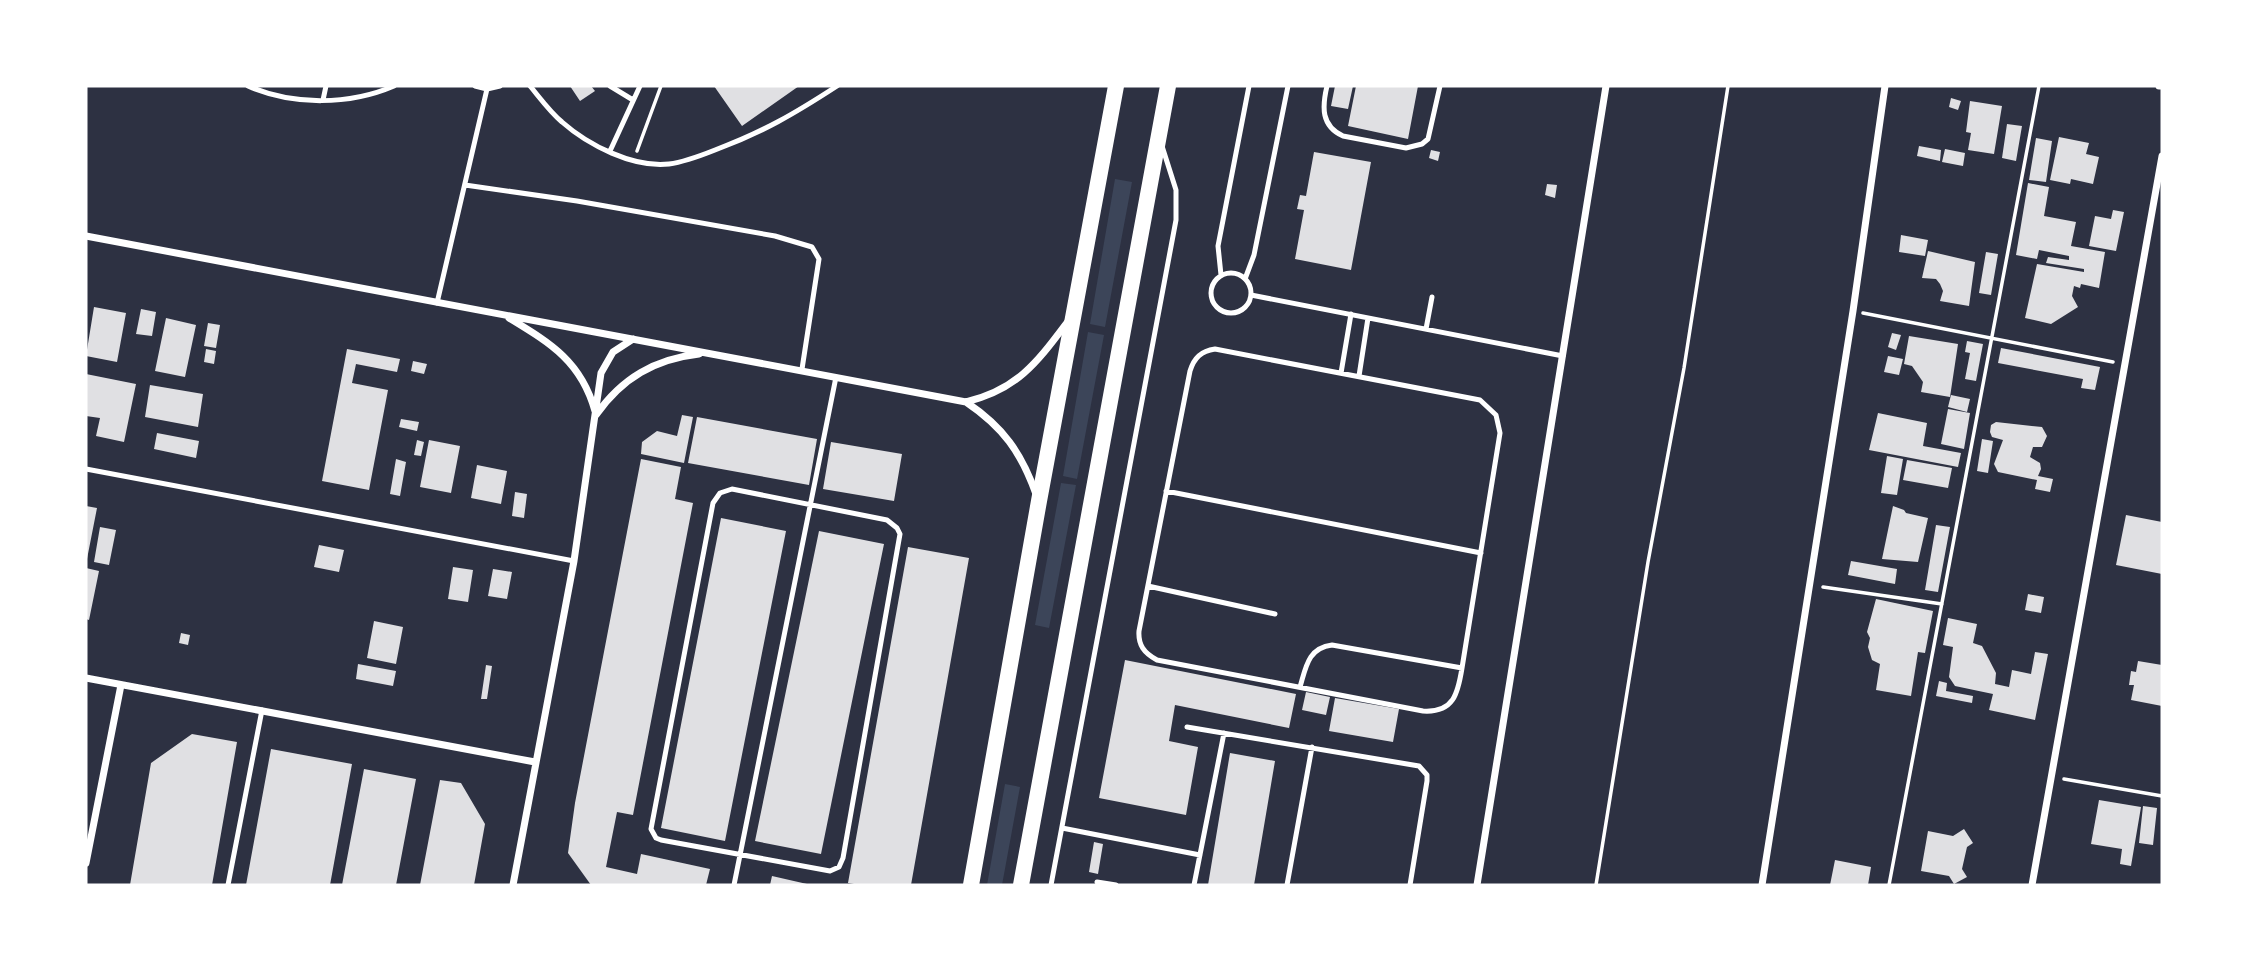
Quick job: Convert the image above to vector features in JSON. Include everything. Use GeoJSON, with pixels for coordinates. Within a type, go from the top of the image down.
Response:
{"type":"FeatureCollection","features":[{"type":"Feature","properties":{"kind":"main road"},"geometry":{"type":"LineString","coordinates":[[971,885],[1116,86]]}},
{"type":"Feature","properties":{"kind":"main road"},"geometry":{"type":"LineString","coordinates":[[1021,885],[1168,86]]}},
{"type":"Feature","properties":{"kind":"street"},"geometry":{"type":"LineString","coordinates":[[1477,885],[1606,86]]}},
{"type":"Feature","properties":{"kind":"street"},"geometry":{"type":"LineString","coordinates":[[1762,885],[1853,311],[1885,86]]}},
{"type":"Feature","properties":{"kind":"street"},"geometry":{"type":"LineString","coordinates":[[1883,102],[1890,86]]}},
{"type":"Feature","properties":{"kind":"street"},"geometry":{"type":"LineString","coordinates":[[2032,885],[2162,156]]}},
{"type":"Feature","properties":{"kind":"street"},"geometry":{"type":"LineString","coordinates":[[86,236],[967,402],[992,419],[1007,438],[1031,479],[1039,501]]}},
{"type":"Feature","properties":{"kind":"street"},"geometry":{"type":"LineString","coordinates":[[967,402],[998,392],[1025,375],[1074,313]]}},
{"type":"Feature","properties":{"kind":"street"},"geometry":{"type":"LineString","coordinates":[[504,315],[546,340],[569,361],[586,386],[596,415]]}},
{"type":"Feature","properties":{"kind":"street"},"geometry":{"type":"LineString","coordinates":[[513,885],[574,561],[601,373],[613,352],[634,339]]}},
{"type":"Feature","properties":{"kind":"street"},"geometry":{"type":"LineString","coordinates":[[596,415],[615,391],[639,372],[668,359],[706,353]]}},
{"type":"Feature","properties":{"kind":"street"},"geometry":{"type":"LineString","coordinates":[[86,678],[535,762]]}},
{"type":"Feature","properties":{"kind":"street"},"geometry":{"type":"LineString","coordinates":[[86,863],[121,685]]}},
{"type":"Feature","properties":{"kind":"lane"},"geometry":{"type":"LineString","coordinates":[[248,86],[291,98],[323,100],[354,97],[394,86]]}},
{"type":"Feature","properties":{"kind":"lane"},"geometry":{"type":"LineString","coordinates":[[323,100],[326,86]]}},
{"type":"Feature","properties":{"kind":"lane"},"geometry":{"type":"LineString","coordinates":[[474,86],[487,89],[500,86]]}},
{"type":"Feature","properties":{"kind":"lane"},"geometry":{"type":"LineString","coordinates":[[530,86],[561,121],[586,139],[634,160],[653,164],[669,164],[703,155],[746,139],[784,120],[837,86]]}},
{"type":"Feature","properties":{"kind":"lane"},"geometry":{"type":"LineString","coordinates":[[610,86],[633,100]]}},
{"type":"Feature","properties":{"kind":"lane"},"geometry":{"type":"LineString","coordinates":[[610,151],[640,86]]}},
{"type":"Feature","properties":{"kind":"lane"},"geometry":{"type":"LineString","coordinates":[[1221,275],[1218,246],[1249,86]]}},
{"type":"Feature","properties":{"kind":"lane"},"geometry":{"type":"LineString","coordinates":[[1245,279],[1254,255],[1288,86]]}},
{"type":"Feature","properties":{"kind":"lane"},"geometry":{"type":"LineString","coordinates":[[1327,86],[1323,109],[1326,121],[1334,132],[1343,136],[1415,148],[1428,139],[1440,86]]}},
{"type":"Feature","properties":{"kind":"lane"},"geometry":{"type":"LineString","coordinates":[[437,303],[487,89]]}},
{"type":"Feature","properties":{"kind":"lane"},"geometry":{"type":"LineString","coordinates":[[1051,885],[1176,219],[1176,190],[1158,137]]}},
{"type":"Feature","properties":{"kind":"lane"},"geometry":{"type":"LineString","coordinates":[[465,185],[577,201],[775,236],[812,247],[819,259],[802,369]]}},
{"type":"Feature","properties":{"kind":"lane"},"geometry":{"type":"LineString","coordinates":[[1238,274],[1245,279],[1251,295],[1242,310],[1224,312],[1217,307],[1211,290],[1221,275],[1238,274]]}},
{"type":"Feature","properties":{"kind":"lane"},"geometry":{"type":"LineString","coordinates":[[1251,295],[1563,356]]}},
{"type":"Feature","properties":{"kind":"lane"},"geometry":{"type":"LineString","coordinates":[[1426,329],[1432,297]]}},
{"type":"Feature","properties":{"kind":"lane"},"geometry":{"type":"LineString","coordinates":[[1341,373],[1351,314]]}},
{"type":"Feature","properties":{"kind":"lane"},"geometry":{"type":"LineString","coordinates":[[1359,376],[1368,318]]}},
{"type":"Feature","properties":{"kind":"lane"},"geometry":{"type":"LineString","coordinates":[[1215,349],[1359,376],[1480,400],[1492,408],[1499,424],[1500,433],[1458,692],[1453,700],[1447,706],[1431,712],[1157,660],[1149,656],[1143,650],[1139,638],[1192,364],[1200,354],[1215,349]]}},
{"type":"Feature","properties":{"kind":"lane"},"geometry":{"type":"LineString","coordinates":[[734,885],[836,377]]}},
{"type":"Feature","properties":{"kind":"lane"},"geometry":{"type":"LineString","coordinates":[[86,469],[574,561]]}},
{"type":"Feature","properties":{"kind":"lane"},"geometry":{"type":"LineString","coordinates":[[732,489],[810,505],[887,520],[900,534],[843,858],[839,867],[830,871],[656,838],[651,829],[713,503],[720,493],[732,489]]}},
{"type":"Feature","properties":{"kind":"lane"},"geometry":{"type":"LineString","coordinates":[[1166,491],[1481,553]]}},
{"type":"Feature","properties":{"kind":"lane"},"geometry":{"type":"LineString","coordinates":[[1148,586],[1276,614]]}},
{"type":"Feature","properties":{"kind":"lane"},"geometry":{"type":"LineString","coordinates":[[1300,687],[1309,658],[1320,648],[1332,645],[1462,668]]}},
{"type":"Feature","properties":{"kind":"lane"},"geometry":{"type":"LineString","coordinates":[[228,885],[261,710]]}},
{"type":"Feature","properties":{"kind":"lane"},"geometry":{"type":"LineString","coordinates":[[1187,727],[1413,764],[1424,770],[1427,781],[1410,885]]}},
{"type":"Feature","properties":{"kind":"lane"},"geometry":{"type":"LineString","coordinates":[[1194,885],[1224,733]]}},
{"type":"Feature","properties":{"kind":"lane"},"geometry":{"type":"LineString","coordinates":[[1287,885],[1312,747]]}},
{"type":"Feature","properties":{"kind":"lane"},"geometry":{"type":"LineString","coordinates":[[1062,828],[1200,855]]}},
{"type":"Feature","properties":{"kind":"lane"},"geometry":{"type":"LineString","coordinates":[[1097,881],[1116,885]]}},
{"type":"Feature","properties":{"kind":"path"},"geometry":{"type":"LineString","coordinates":[[634,160],[661,86]]}},
{"type":"Feature","properties":{"kind":"path"},"geometry":{"type":"LineString","coordinates":[[1597,885],[1648,562],[1684,368],[1728,86]]}},
{"type":"Feature","properties":{"kind":"path"},"geometry":{"type":"LineString","coordinates":[[1889,885],[2039,86]]}},
{"type":"Feature","properties":{"kind":"path"},"geometry":{"type":"LineString","coordinates":[[1853,311],[2125,365]]}},
{"type":"Feature","properties":{"kind":"path"},"geometry":{"type":"LineString","coordinates":[[1809,585],[1942,604]]}},
{"type":"Feature","properties":{"kind":"path"},"geometry":{"type":"LineString","coordinates":[[2052,777],[2162,796]]}},
{"type":"Feature","properties":{"kind":"shaded area"},"geometry":{"type":"Polygon","coordinates":[[[1115,179],[1132,182],[1105,327],[1090,324],[1115,179]]]}},
{"type":"Feature","properties":{"kind":"shaded area"},"geometry":{"type":"Polygon","coordinates":[[[1088,332],[1104,335],[1077,479],[1063,476],[1088,332]]]}},
{"type":"Feature","properties":{"kind":"shaded area"},"geometry":{"type":"Polygon","coordinates":[[[1061,483],[1076,485],[1049,628],[1035,625],[1061,483]]]}},
{"type":"Feature","properties":{"kind":"shaded area"},"geometry":{"type":"Polygon","coordinates":[[[1005,784],[1020,787],[1002,885],[987,885],[1005,784]]]}},
{"type":"Feature","properties":{"kind":"building"},"geometry":{"type":"Polygon","coordinates":[[[570,86],[591,86],[595,91],[580,101],[570,86]]]}},
{"type":"Feature","properties":{"kind":"building"},"geometry":{"type":"Polygon","coordinates":[[[714,86],[799,86],[742,126],[714,86]]]}},
{"type":"Feature","properties":{"kind":"building"},"geometry":{"type":"Polygon","coordinates":[[[1335,86],[1353,86],[1348,109],[1331,106],[1335,86]]]}},
{"type":"Feature","properties":{"kind":"building"},"geometry":{"type":"Polygon","coordinates":[[[1356,86],[1418,86],[1408,139],[1348,126],[1356,86]]]}},
{"type":"Feature","properties":{"kind":"building"},"geometry":{"type":"Polygon","coordinates":[[[1951,98],[1961,101],[1958,110],[1949,107],[1951,98]]]}},
{"type":"Feature","properties":{"kind":"building"},"geometry":{"type":"Polygon","coordinates":[[[1970,101],[2002,106],[1994,154],[1968,150],[1971,133],[1966,132],[1970,101]]]}},
{"type":"Feature","properties":{"kind":"building"},"geometry":{"type":"Polygon","coordinates":[[[2007,124],[2022,126],[2016,161],[2002,158],[2007,124]]]}},
{"type":"Feature","properties":{"kind":"building"},"geometry":{"type":"Polygon","coordinates":[[[2059,137],[2089,143],[2086,154],[2099,157],[2093,184],[2071,179],[2070,184],[2050,180],[2059,137]]]}},
{"type":"Feature","properties":{"kind":"building"},"geometry":{"type":"Polygon","coordinates":[[[2036,138],[2052,141],[2046,182],[2029,180],[2036,138]]]}},
{"type":"Feature","properties":{"kind":"building"},"geometry":{"type":"Polygon","coordinates":[[[1919,146],[1941,150],[1940,161],[1917,156],[1919,146]]]}},
{"type":"Feature","properties":{"kind":"building"},"geometry":{"type":"Polygon","coordinates":[[[1945,149],[1965,153],[1963,166],[1942,162],[1945,149]]]}},
{"type":"Feature","properties":{"kind":"building"},"geometry":{"type":"Polygon","coordinates":[[[1431,150],[1440,152],[1438,161],[1429,158],[1431,150]]]}},
{"type":"Feature","properties":{"kind":"building"},"geometry":{"type":"Polygon","coordinates":[[[1314,152],[1371,162],[1351,270],[1295,259],[1304,210],[1297,209],[1300,195],[1306,196],[1314,152]]]}},
{"type":"Feature","properties":{"kind":"building"},"geometry":{"type":"Polygon","coordinates":[[[2028,183],[2049,187],[2044,216],[2076,222],[2071,246],[2105,252],[2099,288],[2081,284],[2080,288],[2074,286],[2072,296],[2078,307],[2051,324],[2025,318],[2037,264],[2084,272],[2084,269],[2046,263],[2048,257],[2069,260],[2069,256],[2039,250],[2037,259],[2016,255],[2028,183]]]}},
{"type":"Feature","properties":{"kind":"building"},"geometry":{"type":"Polygon","coordinates":[[[1547,184],[1557,185],[1555,198],[1545,195],[1547,184]]]}},
{"type":"Feature","properties":{"kind":"building"},"geometry":{"type":"Polygon","coordinates":[[[2113,210],[2124,212],[2116,251],[2089,246],[2095,216],[2111,219],[2113,210]]]}},
{"type":"Feature","properties":{"kind":"building"},"geometry":{"type":"Polygon","coordinates":[[[1901,235],[1928,240],[1925,256],[1899,252],[1901,235]]]}},
{"type":"Feature","properties":{"kind":"building"},"geometry":{"type":"Polygon","coordinates":[[[1928,251],[1975,262],[1969,306],[1940,301],[1943,291],[1940,284],[1936,279],[1922,278],[1928,251]]]}},
{"type":"Feature","properties":{"kind":"building"},"geometry":{"type":"Polygon","coordinates":[[[1986,252],[1998,254],[1991,295],[1979,293],[1986,252]]]}},
{"type":"Feature","properties":{"kind":"building"},"geometry":{"type":"Polygon","coordinates":[[[94,307],[126,313],[117,362],[86,356],[94,307]]]}},
{"type":"Feature","properties":{"kind":"building"},"geometry":{"type":"Polygon","coordinates":[[[141,309],[156,312],[152,336],[136,334],[141,309]]]}},
{"type":"Feature","properties":{"kind":"building"},"geometry":{"type":"Polygon","coordinates":[[[166,318],[196,325],[185,377],[155,371],[166,318]]]}},
{"type":"Feature","properties":{"kind":"building"},"geometry":{"type":"Polygon","coordinates":[[[208,323],[220,325],[216,348],[204,346],[208,323]]]}},
{"type":"Feature","properties":{"kind":"building"},"geometry":{"type":"Polygon","coordinates":[[[1892,333],[1901,335],[1896,350],[1888,347],[1892,333]]]}},
{"type":"Feature","properties":{"kind":"building"},"geometry":{"type":"Polygon","coordinates":[[[1909,336],[1958,344],[1950,397],[1921,392],[1923,382],[1912,366],[1904,364],[1909,336]]]}},
{"type":"Feature","properties":{"kind":"building"},"geometry":{"type":"Polygon","coordinates":[[[1967,341],[1983,344],[1976,381],[1965,379],[1970,353],[1965,352],[1967,341]]]}},
{"type":"Feature","properties":{"kind":"building"},"geometry":{"type":"Polygon","coordinates":[[[2001,348],[2100,367],[2095,390],[2081,388],[2083,379],[1998,363],[2001,348]]]}},
{"type":"Feature","properties":{"kind":"building"},"geometry":{"type":"Polygon","coordinates":[[[206,349],[216,351],[214,364],[204,362],[206,349]]]}},
{"type":"Feature","properties":{"kind":"building"},"geometry":{"type":"Polygon","coordinates":[[[347,349],[400,359],[397,372],[356,364],[352,383],[388,390],[369,490],[322,481],[347,349]]]}},
{"type":"Feature","properties":{"kind":"building"},"geometry":{"type":"Polygon","coordinates":[[[1888,356],[1903,359],[1899,375],[1884,372],[1888,356]]]}},
{"type":"Feature","properties":{"kind":"building"},"geometry":{"type":"Polygon","coordinates":[[[413,361],[427,364],[424,374],[411,371],[413,361]]]}},
{"type":"Feature","properties":{"kind":"building"},"geometry":{"type":"Polygon","coordinates":[[[86,374],[136,384],[124,442],[96,436],[100,418],[86,416],[86,374]]]}},
{"type":"Feature","properties":{"kind":"building"},"geometry":{"type":"Polygon","coordinates":[[[150,385],[203,394],[198,427],[145,417],[150,385]]]}},
{"type":"Feature","properties":{"kind":"building"},"geometry":{"type":"Polygon","coordinates":[[[1951,395],[1970,399],[1967,412],[1948,407],[1951,395]]]}},
{"type":"Feature","properties":{"kind":"building"},"geometry":{"type":"Polygon","coordinates":[[[1948,409],[1970,413],[1964,449],[1941,444],[1948,409]]]}},
{"type":"Feature","properties":{"kind":"building"},"geometry":{"type":"Polygon","coordinates":[[[1878,413],[1927,423],[1923,446],[1961,453],[1958,467],[1869,450],[1878,413]]]}},
{"type":"Feature","properties":{"kind":"building"},"geometry":{"type":"Polygon","coordinates":[[[682,415],[693,417],[684,463],[641,454],[642,442],[657,431],[677,436],[682,415]]]}},
{"type":"Feature","properties":{"kind":"building"},"geometry":{"type":"Polygon","coordinates":[[[697,417],[817,439],[809,485],[688,463],[697,417]]]}},
{"type":"Feature","properties":{"kind":"building"},"geometry":{"type":"Polygon","coordinates":[[[401,419],[419,422],[417,431],[399,427],[401,419]]]}},
{"type":"Feature","properties":{"kind":"building"},"geometry":{"type":"Polygon","coordinates":[[[1996,422],[2042,427],[2047,436],[2042,447],[2033,447],[2030,457],[2040,463],[2038,476],[2053,479],[2050,492],[2035,489],[2037,480],[1998,472],[1994,464],[2003,440],[1992,437],[1990,432],[1991,425],[1996,422]]]}},
{"type":"Feature","properties":{"kind":"building"},"geometry":{"type":"Polygon","coordinates":[[[157,433],[199,441],[196,458],[154,449],[157,433]]]}},
{"type":"Feature","properties":{"kind":"building"},"geometry":{"type":"Polygon","coordinates":[[[1982,439],[1993,441],[1988,473],[1977,471],[1982,439]]]}},
{"type":"Feature","properties":{"kind":"building"},"geometry":{"type":"Polygon","coordinates":[[[417,440],[424,442],[421,456],[414,455],[417,440]]]}},
{"type":"Feature","properties":{"kind":"building"},"geometry":{"type":"Polygon","coordinates":[[[429,440],[460,446],[451,493],[420,487],[429,440]]]}},
{"type":"Feature","properties":{"kind":"building"},"geometry":{"type":"Polygon","coordinates":[[[831,442],[902,454],[894,501],[823,489],[831,442]]]}},
{"type":"Feature","properties":{"kind":"building"},"geometry":{"type":"Polygon","coordinates":[[[1887,456],[1903,459],[1897,495],[1881,493],[1887,456]]]}},
{"type":"Feature","properties":{"kind":"building"},"geometry":{"type":"Polygon","coordinates":[[[396,459],[406,462],[400,496],[390,494],[396,459]]]}},
{"type":"Feature","properties":{"kind":"building"},"geometry":{"type":"Polygon","coordinates":[[[641,459],[681,467],[675,499],[693,503],[633,815],[617,812],[606,867],[637,874],[641,854],[710,869],[706,885],[591,885],[568,853],[575,803],[641,459]]]}},
{"type":"Feature","properties":{"kind":"building"},"geometry":{"type":"Polygon","coordinates":[[[1907,460],[1952,468],[1948,488],[1903,480],[1907,460]]]}},
{"type":"Feature","properties":{"kind":"building"},"geometry":{"type":"Polygon","coordinates":[[[477,465],[507,471],[501,504],[471,498],[477,465]]]}},
{"type":"Feature","properties":{"kind":"building"},"geometry":{"type":"Polygon","coordinates":[[[515,492],[527,494],[524,518],[512,516],[515,492]]]}},
{"type":"Feature","properties":{"kind":"building"},"geometry":{"type":"Polygon","coordinates":[[[86,506],[97,508],[87,559],[86,558],[86,506]]]}},
{"type":"Feature","properties":{"kind":"building"},"geometry":{"type":"Polygon","coordinates":[[[1893,506],[1906,513],[1928,518],[1918,562],[1882,559],[1893,506]]]}},
{"type":"Feature","properties":{"kind":"building"},"geometry":{"type":"Polygon","coordinates":[[[2126,515],[2162,522],[2162,574],[2116,565],[2126,515]]]}},
{"type":"Feature","properties":{"kind":"building"},"geometry":{"type":"Polygon","coordinates":[[[721,518],[786,531],[725,841],[661,828],[721,518]]]}},
{"type":"Feature","properties":{"kind":"building"},"geometry":{"type":"Polygon","coordinates":[[[1936,525],[1950,527],[1938,592],[1925,590],[1936,525]]]}},
{"type":"Feature","properties":{"kind":"building"},"geometry":{"type":"Polygon","coordinates":[[[100,527],[116,530],[109,565],[94,562],[100,527]]]}},
{"type":"Feature","properties":{"kind":"building"},"geometry":{"type":"Polygon","coordinates":[[[819,531],[884,544],[821,854],[755,841],[819,531]]]}},
{"type":"Feature","properties":{"kind":"building"},"geometry":{"type":"Polygon","coordinates":[[[319,545],[344,550],[339,572],[314,567],[319,545]]]}},
{"type":"Feature","properties":{"kind":"building"},"geometry":{"type":"Polygon","coordinates":[[[908,547],[969,558],[911,885],[860,885],[848,883],[908,547]]]}},
{"type":"Feature","properties":{"kind":"building"},"geometry":{"type":"Polygon","coordinates":[[[1851,561],[1897,569],[1895,584],[1848,575],[1851,561]]]}},
{"type":"Feature","properties":{"kind":"building"},"geometry":{"type":"Polygon","coordinates":[[[453,567],[473,570],[468,602],[448,599],[453,567]]]}},
{"type":"Feature","properties":{"kind":"building"},"geometry":{"type":"Polygon","coordinates":[[[86,568],[99,571],[89,620],[86,619],[86,568]]]}},
{"type":"Feature","properties":{"kind":"building"},"geometry":{"type":"Polygon","coordinates":[[[493,569],[512,572],[507,599],[488,596],[493,569]]]}},
{"type":"Feature","properties":{"kind":"building"},"geometry":{"type":"Polygon","coordinates":[[[2028,594],[2044,597],[2041,613],[2025,610],[2028,594]]]}},
{"type":"Feature","properties":{"kind":"building"},"geometry":{"type":"Polygon","coordinates":[[[1876,599],[1933,611],[1925,653],[1918,652],[1911,696],[1876,690],[1880,664],[1872,660],[1867,632],[1876,599]]]}},
{"type":"Feature","properties":{"kind":"building"},"geometry":{"type":"Polygon","coordinates":[[[1948,618],[1977,624],[1973,643],[1982,646],[1996,673],[1995,684],[2009,687],[2012,670],[2031,674],[2035,652],[2048,654],[2035,720],[1989,710],[1993,694],[1955,686],[1949,677],[1953,647],[1943,645],[1948,618]]]}},
{"type":"Feature","properties":{"kind":"building"},"geometry":{"type":"Polygon","coordinates":[[[374,621],[403,627],[396,664],[367,658],[374,621]]]}},
{"type":"Feature","properties":{"kind":"building"},"geometry":{"type":"Polygon","coordinates":[[[181,633],[190,635],[188,645],[179,643],[181,633]]]}},
{"type":"Feature","properties":{"kind":"building"},"geometry":{"type":"Polygon","coordinates":[[[1125,660],[1296,694],[1289,728],[1175,705],[1169,741],[1198,747],[1186,815],[1099,798],[1125,660]]]}},
{"type":"Feature","properties":{"kind":"building"},"geometry":{"type":"Polygon","coordinates":[[[2138,661],[2162,665],[2162,706],[2131,700],[2134,685],[2129,685],[2131,671],[2136,672],[2138,661]]]}},
{"type":"Feature","properties":{"kind":"building"},"geometry":{"type":"Polygon","coordinates":[[[358,664],[396,671],[393,686],[356,679],[358,664]]]}},
{"type":"Feature","properties":{"kind":"building"},"geometry":{"type":"Polygon","coordinates":[[[486,665],[492,666],[487,699],[481,699],[486,665]]]}},
{"type":"Feature","properties":{"kind":"building"},"geometry":{"type":"Polygon","coordinates":[[[1939,681],[1947,683],[1946,691],[1973,696],[1972,703],[1936,696],[1939,681]]]}},
{"type":"Feature","properties":{"kind":"building"},"geometry":{"type":"Polygon","coordinates":[[[1306,692],[1330,697],[1326,715],[1302,710],[1306,692]]]}},
{"type":"Feature","properties":{"kind":"building"},"geometry":{"type":"Polygon","coordinates":[[[1335,698],[1399,709],[1393,742],[1329,731],[1335,698]]]}},
{"type":"Feature","properties":{"kind":"building"},"geometry":{"type":"Polygon","coordinates":[[[192,734],[237,742],[212,885],[130,885],[151,763],[192,734]]]}},
{"type":"Feature","properties":{"kind":"building"},"geometry":{"type":"Polygon","coordinates":[[[271,749],[352,764],[330,885],[246,885],[271,749]]]}},
{"type":"Feature","properties":{"kind":"building"},"geometry":{"type":"Polygon","coordinates":[[[1230,753],[1275,761],[1254,885],[1208,885],[1230,753]]]}},
{"type":"Feature","properties":{"kind":"building"},"geometry":{"type":"Polygon","coordinates":[[[364,769],[416,779],[396,885],[342,885],[364,769]]]}},
{"type":"Feature","properties":{"kind":"building"},"geometry":{"type":"Polygon","coordinates":[[[440,780],[461,783],[485,824],[474,885],[420,885],[440,780]]]}},
{"type":"Feature","properties":{"kind":"building"},"geometry":{"type":"Polygon","coordinates":[[[2099,800],[2141,807],[2131,866],[2120,864],[2122,849],[2091,844],[2099,800]]]}},
{"type":"Feature","properties":{"kind":"building"},"geometry":{"type":"Polygon","coordinates":[[[2143,806],[2157,808],[2153,845],[2139,843],[2143,806]]]}},
{"type":"Feature","properties":{"kind":"building"},"geometry":{"type":"Polygon","coordinates":[[[1964,829],[1973,843],[1967,847],[1962,869],[1967,877],[1954,884],[1949,876],[1921,871],[1928,831],[1953,836],[1964,829]]]}},
{"type":"Feature","properties":{"kind":"building"},"geometry":{"type":"Polygon","coordinates":[[[1094,842],[1103,844],[1098,874],[1089,872],[1094,842]]]}},
{"type":"Feature","properties":{"kind":"building"},"geometry":{"type":"Polygon","coordinates":[[[1835,860],[1871,867],[1868,885],[1830,885],[1835,860]]]}},
{"type":"Feature","properties":{"kind":"building"},"geometry":{"type":"Polygon","coordinates":[[[772,876],[807,884],[770,885],[772,876]]]}}]}
